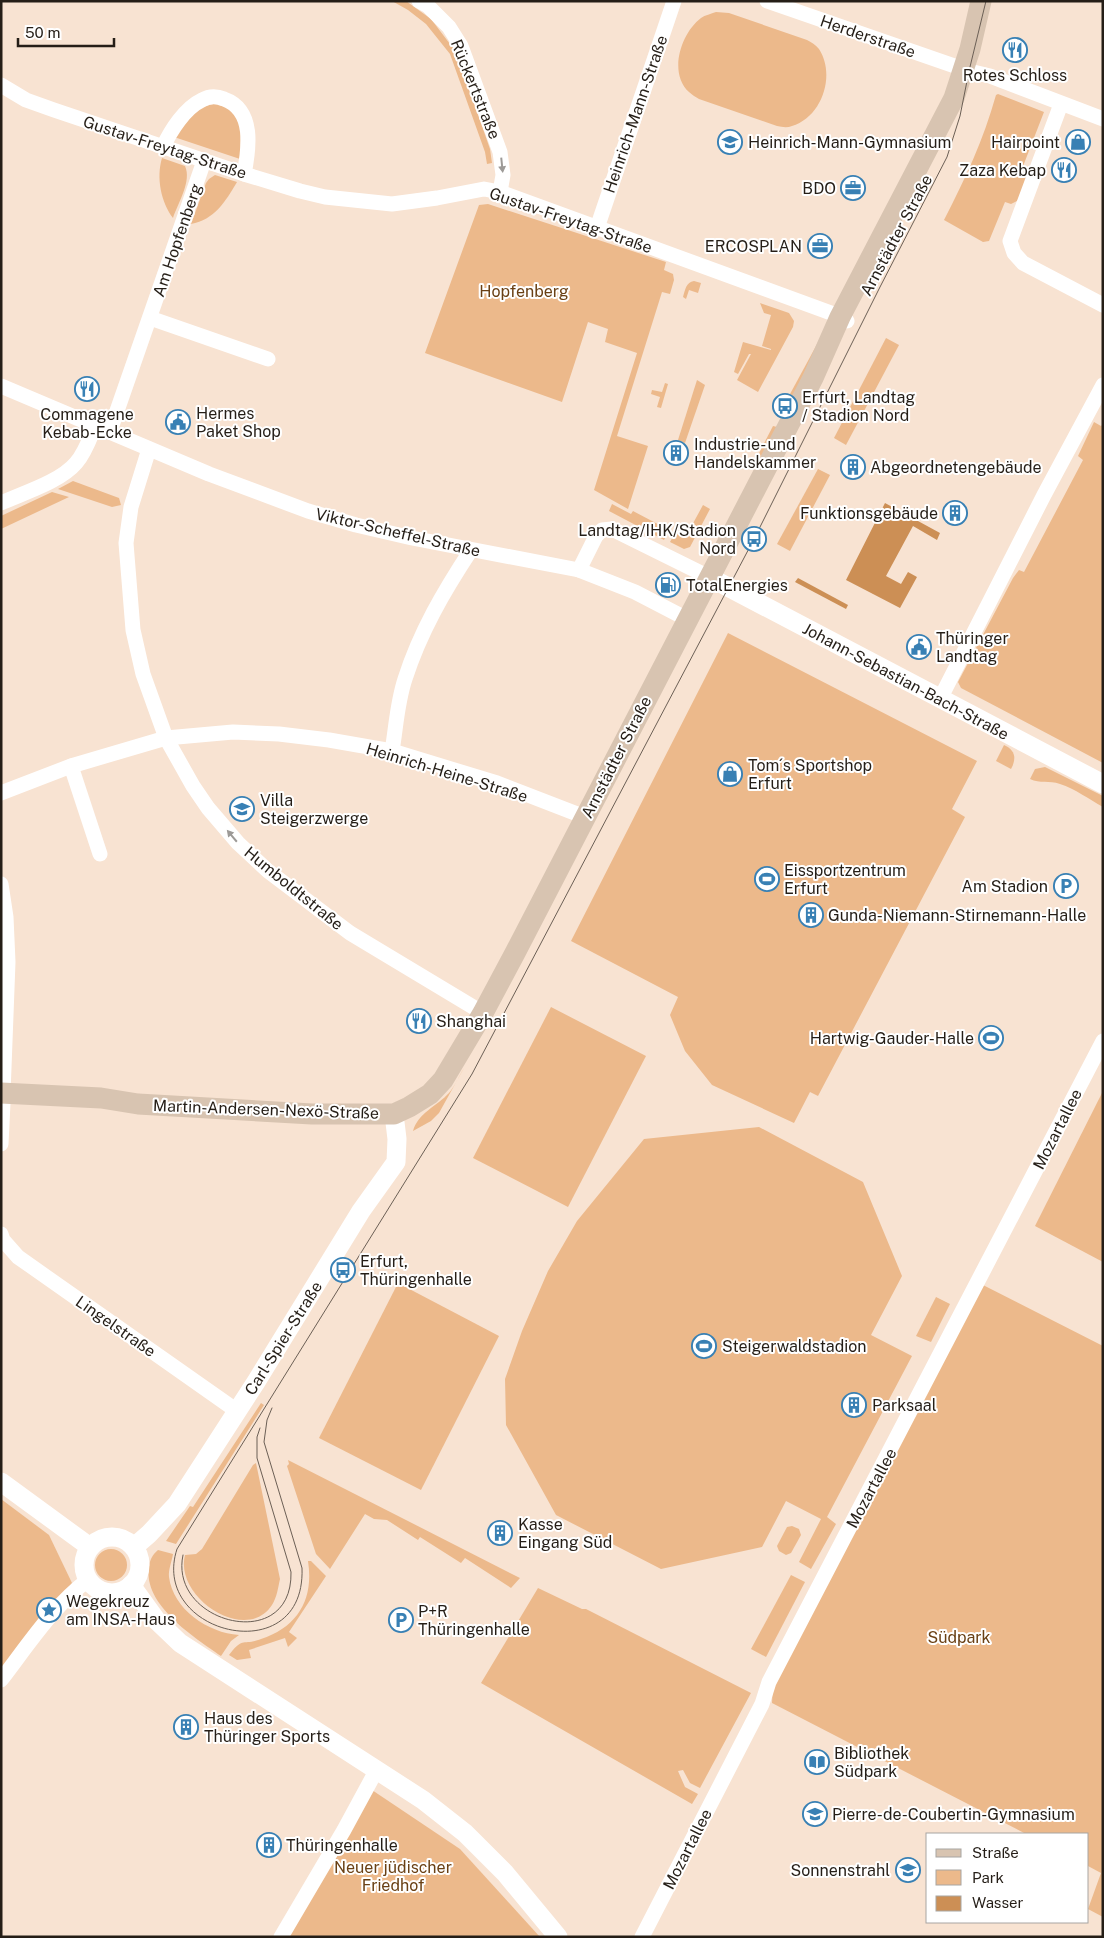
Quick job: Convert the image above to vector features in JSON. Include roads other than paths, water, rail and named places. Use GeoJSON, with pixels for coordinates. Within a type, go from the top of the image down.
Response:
{"type":"FeatureCollection","features":[{"type":"Feature","properties":{"kind":"main road","name":"Arnstädter Straße"},"geometry":{"type":"LineString","coordinates":[[394,1114],[410,1107],[430,1094],[443,1080],[483,1013],[844,319],[873,280],[964,108],[982,1]]}},
{"type":"Feature","properties":{"kind":"main road","name":"Arnstädter Straße"},"geometry":{"type":"LineString","coordinates":[[970,71],[996,1]]}},
{"type":"Feature","properties":{"kind":"main road","name":"Martin-Andersen-Nexö-Straße"},"geometry":{"type":"LineString","coordinates":[[2,1098],[98,1108],[138,1104],[312,1114],[394,1114]]}},
{"type":"Feature","properties":{"kind":"street","name":"Rückertstraße"},"geometry":{"type":"LineString","coordinates":[[419,1],[428,6],[449,27],[461,46],[500,152],[503,175],[500,192]]}},
{"type":"Feature","properties":{"kind":"street","name":"Heinrich-Mann-Straße"},"geometry":{"type":"LineString","coordinates":[[597,228],[674,1]]}},
{"type":"Feature","properties":{"kind":"street","name":"Herderstraße"},"geometry":{"type":"LineString","coordinates":[[767,1],[970,71],[990,76],[1103,120]]}},
{"type":"Feature","properties":{"kind":"street","name":"Gustav-Freytag-Straße"},"geometry":{"type":"LineString","coordinates":[[1,85],[26,100],[204,161],[300,191],[356,201],[392,204],[484,189],[500,192],[844,319]]}},
{"type":"Feature","properties":{"kind":"street"},"geometry":{"type":"LineString","coordinates":[[163,147],[172,130],[200,100],[215,97],[231,102],[237,106],[247,126],[248,155],[244,174]]}},
{"type":"Feature","properties":{"kind":"street"},"geometry":{"type":"LineString","coordinates":[[1061,104],[1010,241],[1014,253],[1023,262],[1103,305]]}},
{"type":"Feature","properties":{"kind":"street","name":"Am Hopfenberg"},"geometry":{"type":"LineString","coordinates":[[110,431],[204,161]]}},
{"type":"Feature","properties":{"kind":"street","name":"Am Hopfenberg"},"geometry":{"type":"LineString","coordinates":[[150,318],[268,359]]}},
{"type":"Feature","properties":{"kind":"street"},"geometry":{"type":"LineString","coordinates":[[940,699],[1103,385]]}},
{"type":"Feature","properties":{"kind":"street","name":"Viktor-Scheffel-Straße"},"geometry":{"type":"LineString","coordinates":[[1,386],[209,474],[308,511],[356,525],[471,550],[580,570],[636,592],[687,619]]}},
{"type":"Feature","properties":{"kind":"street"},"geometry":{"type":"LineString","coordinates":[[1,503],[63,474],[76,463],[95,426]]}},
{"type":"Feature","properties":{"kind":"street","name":"Humboldtstraße"},"geometry":{"type":"LineString","coordinates":[[149,449],[131,507],[126,543],[132,630],[143,674],[166,738],[208,808],[238,843],[268,871],[350,933],[483,1013]]}},
{"type":"Feature","properties":{"kind":"street"},"geometry":{"type":"LineString","coordinates":[[580,570],[596,536],[602,530],[612,529],[709,577]]}},
{"type":"Feature","properties":{"kind":"street"},"geometry":{"type":"LineString","coordinates":[[392,752],[404,681],[416,648],[440,597],[471,550]]}},
{"type":"Feature","properties":{"kind":"street","name":"Johann-Sebastian-Bach-Straße"},"geometry":{"type":"LineString","coordinates":[[709,577],[1103,784]]}},
{"type":"Feature","properties":{"kind":"street","name":"Heinrich-Heine-Straße"},"geometry":{"type":"LineString","coordinates":[[1,792],[71,766],[166,738],[233,732],[279,734],[330,740],[392,752],[497,784],[585,817]]}},
{"type":"Feature","properties":{"kind":"street"},"geometry":{"type":"LineString","coordinates":[[71,766],[100,854]]}},
{"type":"Feature","properties":{"kind":"street"},"geometry":{"type":"LineString","coordinates":[[1,884],[6,917],[8,962],[1,1144]]}},
{"type":"Feature","properties":{"kind":"street","name":"Mozartallee"},"geometry":{"type":"LineString","coordinates":[[642,1937],[762,1704],[769,1682],[1103,1041]]}},
{"type":"Feature","properties":{"kind":"street","name":"Carl-Spier-Straße"},"geometry":{"type":"LineString","coordinates":[[134,1547],[177,1504],[361,1211],[396,1162],[397,1139],[394,1114]]}},
{"type":"Feature","properties":{"kind":"street","name":"Lingelstraße"},"geometry":{"type":"LineString","coordinates":[[2,1238],[18,1257],[237,1411]]}},
{"type":"Feature","properties":{"kind":"street"},"geometry":{"type":"LineString","coordinates":[[1,1482],[90,1547]]}},
{"type":"Feature","properties":{"kind":"street"},"geometry":{"type":"LineString","coordinates":[[118,1537],[134,1547],[138,1553],[140,1567],[139,1574],[131,1585],[120,1591],[105,1592],[88,1579],[84,1562],[86,1553],[100,1539],[118,1537]]}},
{"type":"Feature","properties":{"kind":"street"},"geometry":{"type":"LineString","coordinates":[[1,1680],[46,1621],[88,1579]]}},
{"type":"Feature","properties":{"kind":"street"},"geometry":{"type":"LineString","coordinates":[[131,1585],[157,1621],[180,1643],[423,1800],[464,1833],[504,1873],[558,1937]]}},
{"type":"Feature","properties":{"kind":"street"},"geometry":{"type":"LineString","coordinates":[[281,1937],[344,1830],[376,1771]]}},
{"type":"Feature","properties":{"kind":"water"},"geometry":{"type":"Polygon","coordinates":[[[885,503],[940,533],[937,540],[913,526],[886,576],[901,584],[908,572],[917,577],[900,608],[846,580],[885,503]]]}},
{"type":"Feature","properties":{"kind":"water"},"geometry":{"type":"Polygon","coordinates":[[[798,578],[848,605],[846,609],[795,582],[798,578]]]}},
{"type":"Feature","properties":{"kind":"tram line"},"geometry":{"type":"LineString","coordinates":[[272,1408],[267,1420],[264,1442],[302,1568],[297,1601],[280,1621],[257,1630],[230,1630],[205,1620],[185,1603],[174,1579],[177,1549],[472,1074],[754,539],[947,157],[960,116],[986,1]]}},
{"type":"Feature","properties":{"kind":"tram line"},"geometry":{"type":"LineString","coordinates":[[183,1555],[183,1579],[194,1598],[211,1613],[232,1620],[254,1621],[273,1614],[286,1598],[291,1572],[257,1458],[257,1437],[260,1428]]}},
{"type":"Feature","properties":{"kind":"place","name":"Rotes Schloss"},"geometry":{"type":"Point","coordinates":[1015,50]}},
{"type":"Feature","properties":{"kind":"place","name":"Heinrich-Mann-Gymnasium"},"geometry":{"type":"Point","coordinates":[730,142]}},
{"type":"Feature","properties":{"kind":"place","name":"Hairpoint"},"geometry":{"type":"Point","coordinates":[1078,142]}},
{"type":"Feature","properties":{"kind":"place","name":"Zaza Kebap"},"geometry":{"type":"Point","coordinates":[1064,170]}},
{"type":"Feature","properties":{"kind":"place","name":"BDO"},"geometry":{"type":"Point","coordinates":[853,188]}},
{"type":"Feature","properties":{"kind":"place","name":"ERCOSPLAN"},"geometry":{"type":"Point","coordinates":[820,246]}},
{"type":"Feature","properties":{"kind":"place","name":"Commagene Kebab-Ecke"},"geometry":{"type":"Point","coordinates":[87,389]}},
{"type":"Feature","properties":{"kind":"place","name":"Erfurt, Landtag / Stadion Nord"},"geometry":{"type":"Point","coordinates":[785,406]}},
{"type":"Feature","properties":{"kind":"place","name":"Hermes Paket Shop"},"geometry":{"type":"Point","coordinates":[178,422]}},
{"type":"Feature","properties":{"kind":"place","name":"Industrie- und Handelskammer"},"geometry":{"type":"Point","coordinates":[676,453]}},
{"type":"Feature","properties":{"kind":"place","name":"Abgeordnetengebäude"},"geometry":{"type":"Point","coordinates":[853,467]}},
{"type":"Feature","properties":{"kind":"place","name":"Funktionsgebäude"},"geometry":{"type":"Point","coordinates":[955,513]}},
{"type":"Feature","properties":{"kind":"place","name":"Landtag/IHK/Stadion Nord"},"geometry":{"type":"Point","coordinates":[754,539]}},
{"type":"Feature","properties":{"kind":"place","name":"TotalEnergies"},"geometry":{"type":"Point","coordinates":[668,585]}},
{"type":"Feature","properties":{"kind":"place","name":"Thüringer Landtag"},"geometry":{"type":"Point","coordinates":[919,647]}},
{"type":"Feature","properties":{"kind":"place","name":"Tom´s Sportshop Erfurt"},"geometry":{"type":"Point","coordinates":[730,774]}},
{"type":"Feature","properties":{"kind":"place","name":"Villa Steigerzwerge"},"geometry":{"type":"Point","coordinates":[242,809]}},
{"type":"Feature","properties":{"kind":"place","name":"Eissportzentrum Erfurt"},"geometry":{"type":"Point","coordinates":[767,879]}},
{"type":"Feature","properties":{"kind":"place","name":"Am Stadion"},"geometry":{"type":"Point","coordinates":[1066,886]}},
{"type":"Feature","properties":{"kind":"place","name":"Gunda-Niemann-Stirnemann-Halle"},"geometry":{"type":"Point","coordinates":[811,915]}},
{"type":"Feature","properties":{"kind":"place","name":"Shanghai"},"geometry":{"type":"Point","coordinates":[419,1021]}},
{"type":"Feature","properties":{"kind":"place","name":"Hartwig-Gauder-Halle"},"geometry":{"type":"Point","coordinates":[991,1038]}},
{"type":"Feature","properties":{"kind":"place","name":"Erfurt, Thüringenhalle"},"geometry":{"type":"Point","coordinates":[343,1270]}},
{"type":"Feature","properties":{"kind":"place","name":"Steigerwaldstadion"},"geometry":{"type":"Point","coordinates":[704,1346]}},
{"type":"Feature","properties":{"kind":"place","name":"Parksaal"},"geometry":{"type":"Point","coordinates":[854,1405]}},
{"type":"Feature","properties":{"kind":"place","name":"Kasse Eingang Süd"},"geometry":{"type":"Point","coordinates":[500,1533]}},
{"type":"Feature","properties":{"kind":"place","name":"Wegekreuz am INSA-Haus"},"geometry":{"type":"Point","coordinates":[49,1610]}},
{"type":"Feature","properties":{"kind":"place","name":"P+R Thüringenhalle"},"geometry":{"type":"Point","coordinates":[401,1620]}},
{"type":"Feature","properties":{"kind":"place","name":"Haus des Thüringer Sports"},"geometry":{"type":"Point","coordinates":[186,1727]}},
{"type":"Feature","properties":{"kind":"place","name":"Bibliothek Südpark"},"geometry":{"type":"Point","coordinates":[817,1762]}},
{"type":"Feature","properties":{"kind":"place","name":"Pierre-de-Coubertin-Gymnasium"},"geometry":{"type":"Point","coordinates":[815,1814]}},
{"type":"Feature","properties":{"kind":"place","name":"Thüringenhalle"},"geometry":{"type":"Point","coordinates":[269,1845]}},
{"type":"Feature","properties":{"kind":"place","name":"Sonnenstrahl"},"geometry":{"type":"Point","coordinates":[908,1870]}},
{"type":"Feature","properties":{"kind":"park label","name":"Hopfenberg"},"geometry":{"type":"Point","coordinates":[524,291]}},
{"type":"Feature","properties":{"kind":"park label","name":"Südpark"},"geometry":{"type":"Point","coordinates":[959,1637]}},
{"type":"Feature","properties":{"kind":"park label","name":"Neuer jüdischer Friedhof"},"geometry":{"type":"Point","coordinates":[393,1876]}}]}
